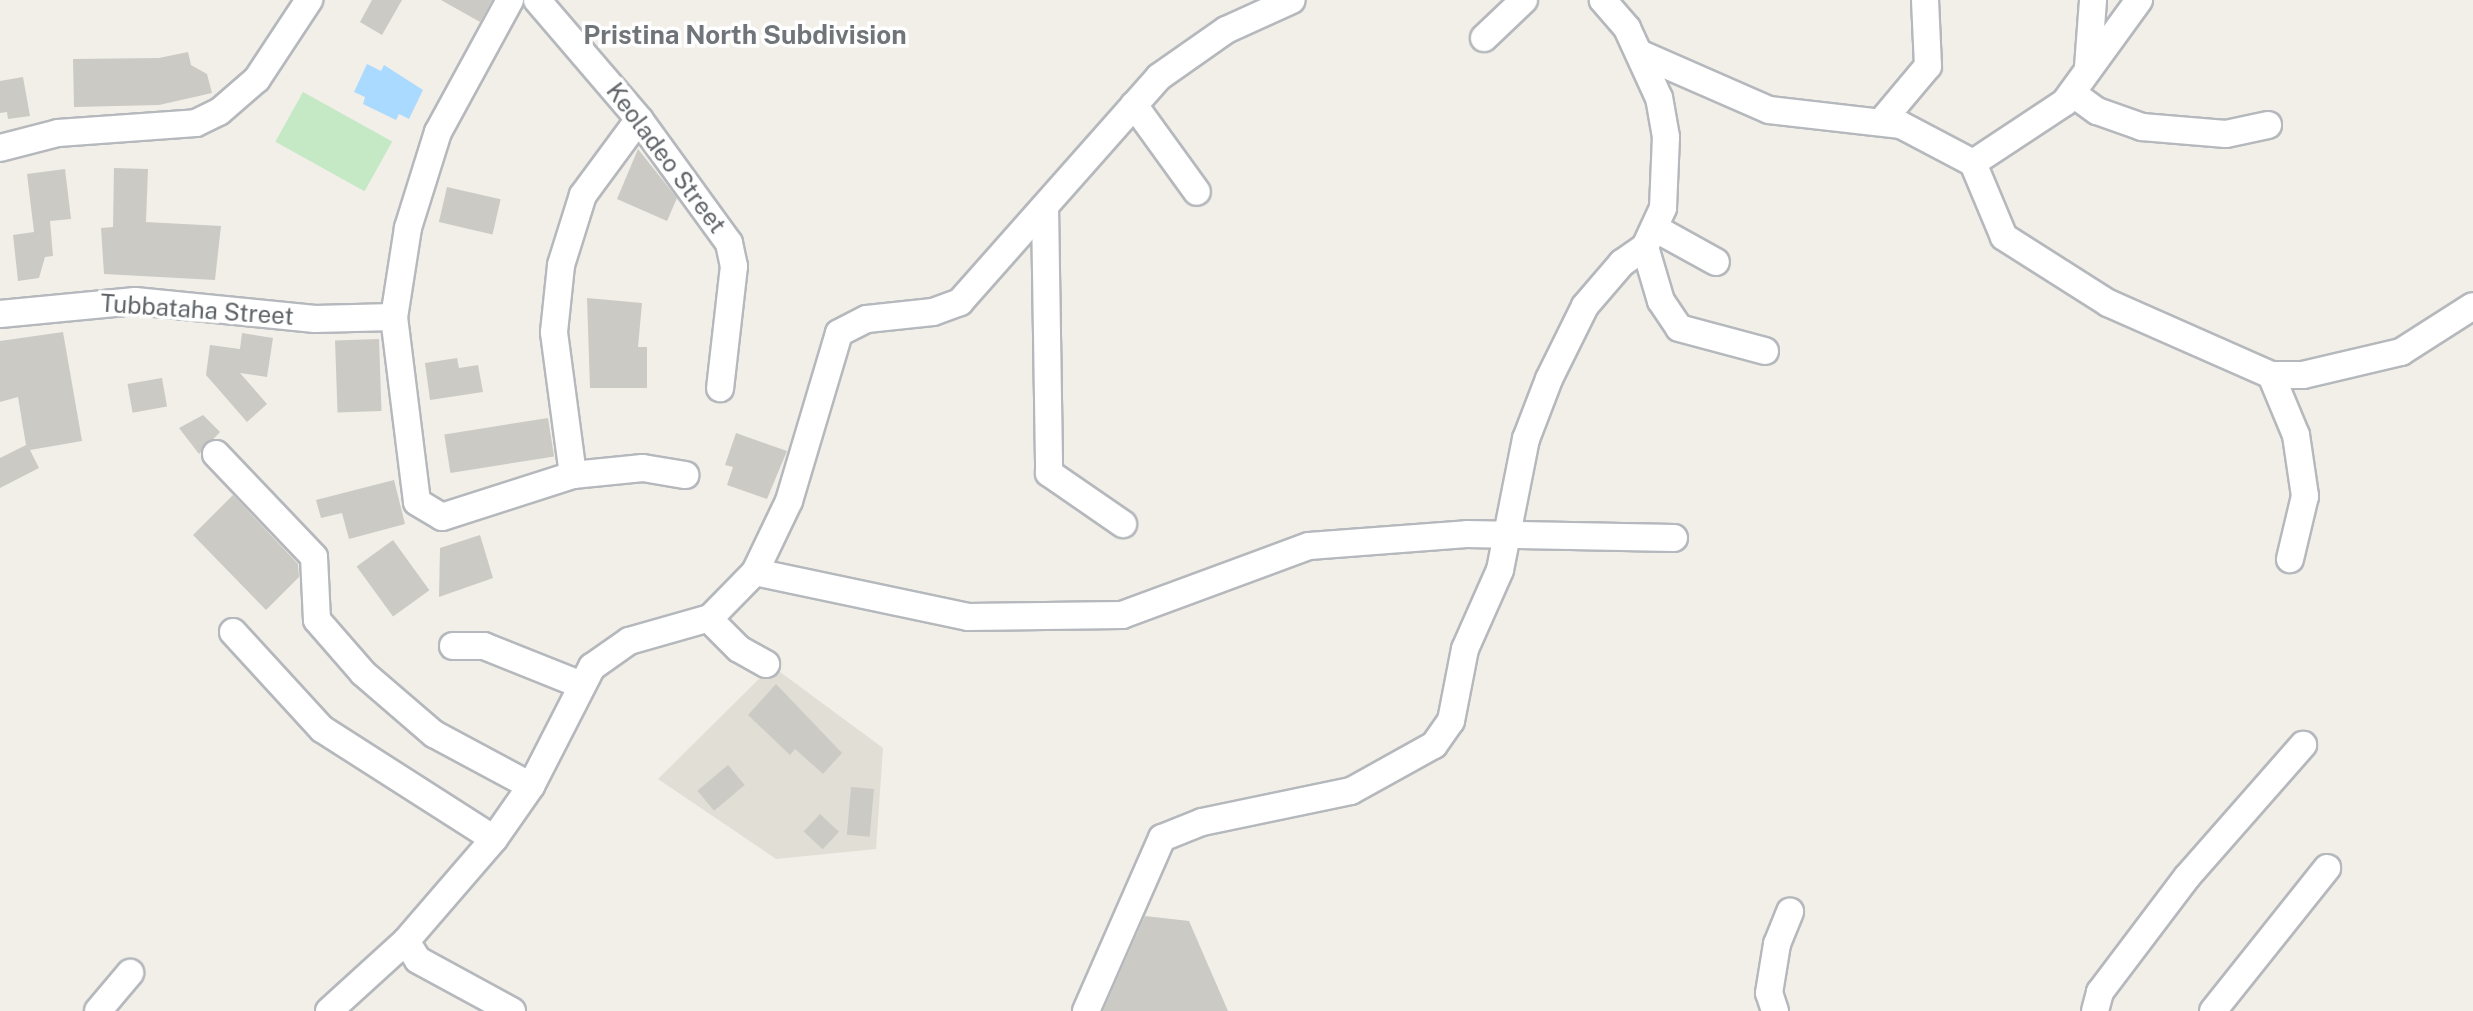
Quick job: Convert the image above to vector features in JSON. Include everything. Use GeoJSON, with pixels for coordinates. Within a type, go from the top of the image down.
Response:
{"type":"FeatureCollection","features":[{"type":"Feature","properties":{"kind":"street"},"geometry":{"type":"LineString","coordinates":[[0,148],[58,133],[172,127],[219,112],[257,79],[309,0]]}},
{"type":"Feature","properties":{"kind":"street"},"geometry":{"type":"LineString","coordinates":[[510,0],[438,132],[408,228],[394,317],[413,491],[427,513],[454,515],[573,475],[643,468],[685,475]]}},
{"type":"Feature","properties":{"kind":"street","name":"Keoladeo Street"},"geometry":{"type":"LineString","coordinates":[[537,0],[639,119],[729,243],[734,266],[720,388]]}},
{"type":"Feature","properties":{"kind":"street"},"geometry":{"type":"LineString","coordinates":[[1484,38],[1524,0]]}},
{"type":"Feature","properties":{"kind":"street"},"geometry":{"type":"LineString","coordinates":[[1603,0],[1641,54],[1659,98],[1666,137],[1652,239],[1661,301],[1679,328],[1765,351]]}},
{"type":"Feature","properties":{"kind":"street"},"geometry":{"type":"LineString","coordinates":[[1881,122],[1928,66],[1925,0]]}},
{"type":"Feature","properties":{"kind":"street"},"geometry":{"type":"LineString","coordinates":[[2088,67],[2093,0]]}},
{"type":"Feature","properties":{"kind":"street"},"geometry":{"type":"LineString","coordinates":[[1973,163],[2072,93],[2139,0]]}},
{"type":"Feature","properties":{"kind":"street"},"geometry":{"type":"LineString","coordinates":[[329,1011],[406,941],[494,839],[531,786],[579,684],[609,650],[709,619],[755,572],[789,501],[839,333],[867,319],[960,302],[1134,105],[1186,55],[1279,2]]}},
{"type":"Feature","properties":{"kind":"street"},"geometry":{"type":"LineString","coordinates":[[1641,54],[1769,110],[1881,122],[1916,131],[1973,163],[2004,237],[2108,303],[2271,375],[2303,375],[2401,352],[2473,306]]}},
{"type":"Feature","properties":{"kind":"street"},"geometry":{"type":"LineString","coordinates":[[2072,93],[2097,111],[2142,127],[2226,134],[2268,125]]}},
{"type":"Feature","properties":{"kind":"street"},"geometry":{"type":"LineString","coordinates":[[1134,105],[1197,192]]}},
{"type":"Feature","properties":{"kind":"street"},"geometry":{"type":"LineString","coordinates":[[573,475],[554,332],[561,265],[583,195],[639,119]]}},
{"type":"Feature","properties":{"kind":"street"},"geometry":{"type":"LineString","coordinates":[[1045,207],[1049,473],[1123,524]]}},
{"type":"Feature","properties":{"kind":"street"},"geometry":{"type":"LineString","coordinates":[[1652,239],[1716,262]]}},
{"type":"Feature","properties":{"kind":"street"},"geometry":{"type":"LineString","coordinates":[[1086,1011],[1162,838],[1202,822],[1351,791],[1434,745],[1451,721],[1465,649],[1500,570],[1526,439],[1566,342],[1602,282],[1652,239]]}},
{"type":"Feature","properties":{"kind":"street","name":"Tubbataha Street"},"geometry":{"type":"LineString","coordinates":[[0,314],[135,301],[315,319],[394,317]]}},
{"type":"Feature","properties":{"kind":"street"},"geometry":{"type":"LineString","coordinates":[[2271,375],[2296,435],[2305,496],[2290,559]]}},
{"type":"Feature","properties":{"kind":"street"},"geometry":{"type":"LineString","coordinates":[[216,454],[314,557],[317,620],[363,673],[434,734],[531,786]]}},
{"type":"Feature","properties":{"kind":"street"},"geometry":{"type":"LineString","coordinates":[[755,572],[968,617],[1122,615],[1309,546],[1505,536],[1674,538]]}},
{"type":"Feature","properties":{"kind":"street"},"geometry":{"type":"LineString","coordinates":[[709,619],[739,649],[766,664]]}},
{"type":"Feature","properties":{"kind":"street"},"geometry":{"type":"LineString","coordinates":[[233,632],[322,729],[494,839]]}},
{"type":"Feature","properties":{"kind":"street"},"geometry":{"type":"LineString","coordinates":[[453,646],[484,646],[579,684]]}},
{"type":"Feature","properties":{"kind":"street"},"geometry":{"type":"LineString","coordinates":[[2095,1011],[2100,992],[2187,877],[2303,745]]}},
{"type":"Feature","properties":{"kind":"street"},"geometry":{"type":"LineString","coordinates":[[2213,1011],[2327,868]]}},
{"type":"Feature","properties":{"kind":"street"},"geometry":{"type":"LineString","coordinates":[[1775,1011],[1769,993],[1777,944],[1790,912]]}},
{"type":"Feature","properties":{"kind":"street"},"geometry":{"type":"LineString","coordinates":[[406,941],[418,960],[512,1011]]}},
{"type":"Feature","properties":{"kind":"street"},"geometry":{"type":"LineString","coordinates":[[98,1011],[130,973]]}},
{"type":"Feature","properties":{"kind":"shaded area"},"geometry":{"type":"Polygon","coordinates":[[[772,666],[883,748],[876,849],[776,859],[658,779],[772,666]]]}},
{"type":"Feature","properties":{"kind":"green space"},"geometry":{"type":"Polygon","coordinates":[[[303,92],[392,141],[365,191],[275,142],[303,92]]]}},
{"type":"Feature","properties":{"kind":"water"},"geometry":{"type":"Polygon","coordinates":[[[367,64],[381,71],[384,65],[423,90],[409,119],[399,114],[396,120],[363,104],[365,97],[354,92],[367,64]]]}},
{"type":"Feature","properties":{"kind":"building"},"geometry":{"type":"Polygon","coordinates":[[[372,0],[402,0],[382,35],[360,22],[372,0]]]}},
{"type":"Feature","properties":{"kind":"building"},"geometry":{"type":"Polygon","coordinates":[[[441,0],[492,0],[480,22],[441,0]]]}},
{"type":"Feature","properties":{"kind":"building"},"geometry":{"type":"Polygon","coordinates":[[[188,52],[191,65],[207,74],[212,93],[159,105],[74,107],[73,59],[159,58],[188,52]]]}},
{"type":"Feature","properties":{"kind":"building"},"geometry":{"type":"Polygon","coordinates":[[[23,77],[30,116],[8,119],[7,112],[0,113],[0,81],[23,77]]]}},
{"type":"Feature","properties":{"kind":"building"},"geometry":{"type":"Polygon","coordinates":[[[638,149],[677,198],[667,221],[617,199],[638,149]]]}},
{"type":"Feature","properties":{"kind":"building"},"geometry":{"type":"Polygon","coordinates":[[[114,168],[148,169],[146,222],[221,226],[215,280],[104,274],[101,228],[113,227],[114,168]]]}},
{"type":"Feature","properties":{"kind":"building"},"geometry":{"type":"Polygon","coordinates":[[[65,169],[71,219],[50,221],[53,256],[45,257],[39,278],[18,281],[13,235],[34,232],[27,174],[65,169]]]}},
{"type":"Feature","properties":{"kind":"building"},"geometry":{"type":"Polygon","coordinates":[[[447,187],[501,199],[492,234],[439,222],[447,187]]]}},
{"type":"Feature","properties":{"kind":"building"},"geometry":{"type":"Polygon","coordinates":[[[587,298],[642,303],[638,347],[647,347],[647,388],[590,388],[587,298]]]}},
{"type":"Feature","properties":{"kind":"building"},"geometry":{"type":"Polygon","coordinates":[[[63,332],[82,441],[30,450],[39,468],[0,488],[0,458],[26,445],[18,397],[0,402],[0,341],[63,332]]]}},
{"type":"Feature","properties":{"kind":"building"},"geometry":{"type":"Polygon","coordinates":[[[242,333],[273,338],[267,377],[240,373],[267,404],[247,422],[206,375],[210,345],[240,349],[242,333]]]}},
{"type":"Feature","properties":{"kind":"building"},"geometry":{"type":"Polygon","coordinates":[[[379,339],[382,411],[338,412],[335,341],[379,339]]]}},
{"type":"Feature","properties":{"kind":"building"},"geometry":{"type":"Polygon","coordinates":[[[457,358],[459,368],[478,365],[483,392],[430,400],[425,363],[457,358]]]}},
{"type":"Feature","properties":{"kind":"building"},"geometry":{"type":"Polygon","coordinates":[[[162,378],[167,407],[133,413],[128,384],[162,378]]]}},
{"type":"Feature","properties":{"kind":"building"},"geometry":{"type":"Polygon","coordinates":[[[203,415],[220,432],[199,454],[179,428],[203,415]]]}},
{"type":"Feature","properties":{"kind":"building"},"geometry":{"type":"Polygon","coordinates":[[[548,418],[554,457],[450,473],[444,434],[548,418]]]}},
{"type":"Feature","properties":{"kind":"building"},"geometry":{"type":"Polygon","coordinates":[[[736,433],[787,451],[767,499],[727,485],[733,467],[725,465],[736,433]]]}},
{"type":"Feature","properties":{"kind":"building"},"geometry":{"type":"Polygon","coordinates":[[[394,480],[405,524],[349,539],[342,513],[321,518],[316,500],[394,480]]]}},
{"type":"Feature","properties":{"kind":"building"},"geometry":{"type":"Polygon","coordinates":[[[233,495],[298,564],[299,577],[266,610],[193,535],[233,495]]]}},
{"type":"Feature","properties":{"kind":"building"},"geometry":{"type":"Polygon","coordinates":[[[480,535],[493,578],[439,597],[440,548],[480,535]]]}},
{"type":"Feature","properties":{"kind":"building"},"geometry":{"type":"Polygon","coordinates":[[[393,540],[429,590],[393,617],[357,566],[393,540]]]}},
{"type":"Feature","properties":{"kind":"building"},"geometry":{"type":"Polygon","coordinates":[[[776,684],[842,753],[823,774],[795,749],[790,755],[748,715],[776,684]]]}},
{"type":"Feature","properties":{"kind":"building"},"geometry":{"type":"Polygon","coordinates":[[[728,765],[745,785],[714,811],[697,791],[728,765]]]}},
{"type":"Feature","properties":{"kind":"building"},"geometry":{"type":"Polygon","coordinates":[[[851,787],[874,789],[870,837],[847,835],[851,787]]]}},
{"type":"Feature","properties":{"kind":"building"},"geometry":{"type":"Polygon","coordinates":[[[820,814],[839,832],[823,849],[804,832],[820,814]]]}},
{"type":"Feature","properties":{"kind":"building"},"geometry":{"type":"Polygon","coordinates":[[[1145,916],[1189,921],[1228,1011],[1103,1011],[1145,916]]]}},
{"type":"Feature","properties":{"kind":"district","name":"Pristina North Subdivision"},"geometry":{"type":"Point","coordinates":[745,35]}}]}
